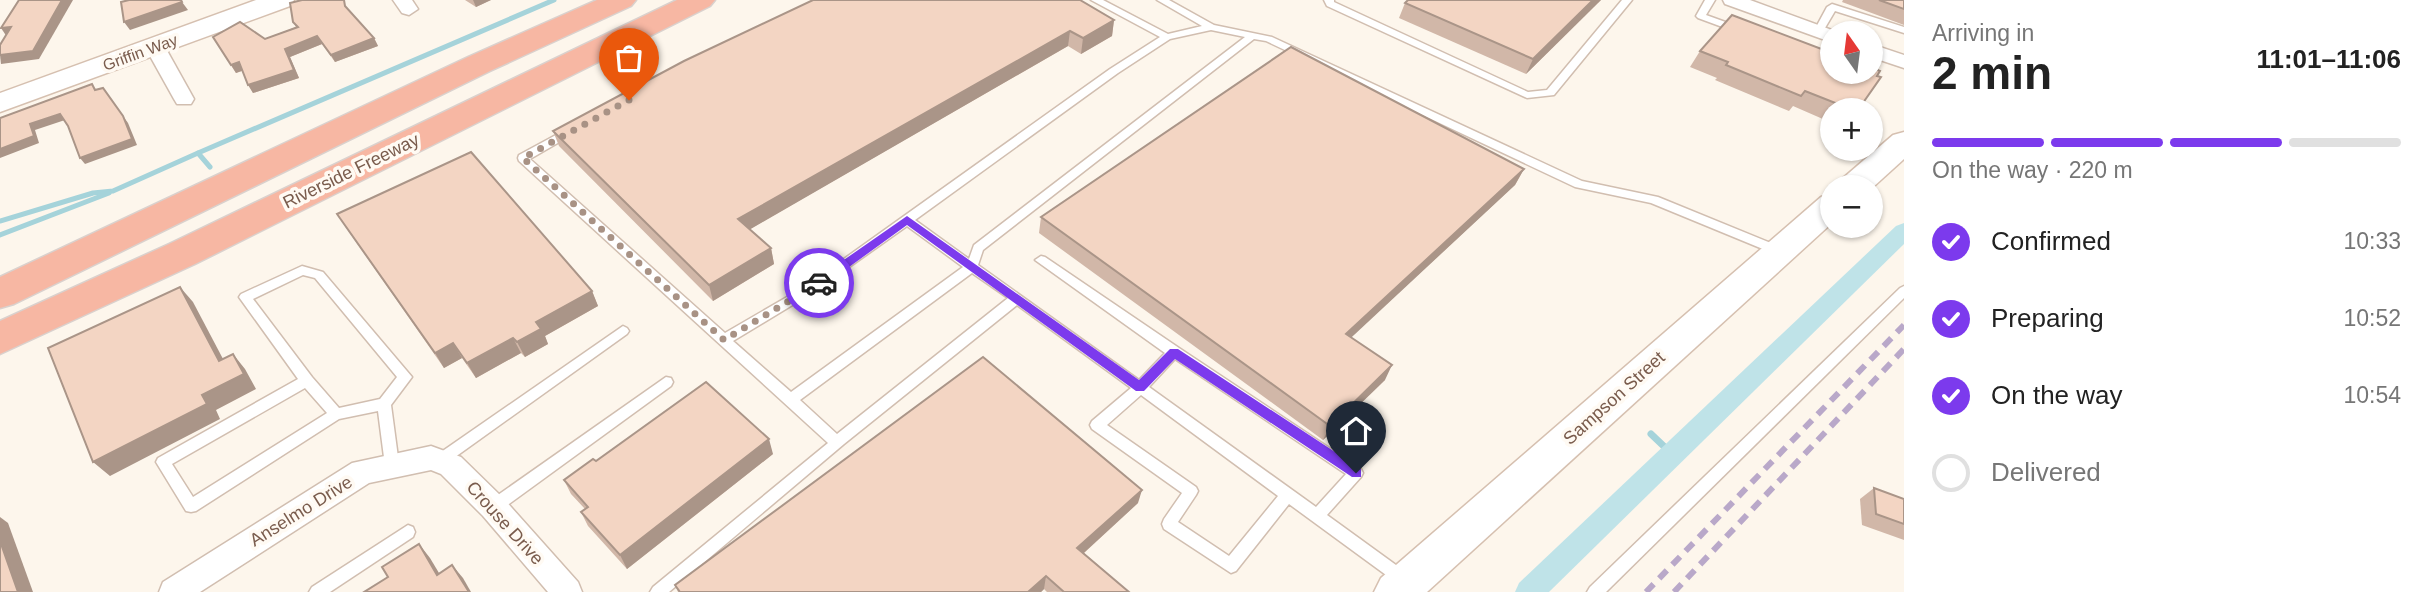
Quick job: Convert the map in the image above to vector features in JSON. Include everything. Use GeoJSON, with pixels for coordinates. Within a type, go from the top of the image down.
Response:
{"type":"FeatureCollection","features":[{"type":"Feature","properties":{"kind":"highway"},"geometry":{"type":"LineString","coordinates":[[0,294],[479,64],[621,0]]}},
{"type":"Feature","properties":{"kind":"highway","name":"Riverside Freeway"},"geometry":{"type":"LineString","coordinates":[[0,338],[183,254],[700,0]]}},
{"type":"Feature","properties":{"kind":"highway"},"geometry":{"type":"LineString","coordinates":[[0,348],[183,254]]}},
{"type":"Feature","properties":{"kind":"street","name":"Griffin Way"},"geometry":{"type":"LineString","coordinates":[[0,103],[155,47],[252,5],[281,0]]}},
{"type":"Feature","properties":{"kind":"street"},"geometry":{"type":"LineString","coordinates":[[1732,0],[1757,4],[1820,31]]}},
{"type":"Feature","properties":{"kind":"street"},"geometry":{"type":"LineString","coordinates":[[155,47],[184,99]]}},
{"type":"Feature","properties":{"kind":"street"},"geometry":{"type":"LineString","coordinates":[[1883,54],[1904,62]]}},
{"type":"Feature","properties":{"kind":"street"},"geometry":{"type":"LineString","coordinates":[[1867,175],[1904,142]]}},
{"type":"Feature","properties":{"kind":"street","name":"Sampson Street"},"geometry":{"type":"LineString","coordinates":[[1402,587],[1820,216]]}},
{"type":"Feature","properties":{"kind":"street","name":"Anselmo Drive"},"geometry":{"type":"LineString","coordinates":[[174,592],[206,584],[362,472],[431,458],[439,461]]}},
{"type":"Feature","properties":{"kind":"street","name":"Crouse Drive"},"geometry":{"type":"LineString","coordinates":[[439,461],[450,465],[493,507],[567,592]]}},
{"type":"Feature","properties":{"kind":"lane"},"geometry":{"type":"LineString","coordinates":[[1096,0],[1167,37]]}},
{"type":"Feature","properties":{"kind":"lane"},"geometry":{"type":"LineString","coordinates":[[1161,0],[1211,27],[1269,38],[1579,184],[1654,200],[1780,251]]}},
{"type":"Feature","properties":{"kind":"lane"},"geometry":{"type":"LineString","coordinates":[[1329,0],[1330,4],[1527,94],[1550,93],[1627,0]]}},
{"type":"Feature","properties":{"kind":"lane"},"geometry":{"type":"LineString","coordinates":[[1710,0],[1701,16],[1748,34]]}},
{"type":"Feature","properties":{"kind":"lane"},"geometry":{"type":"LineString","coordinates":[[1829,21],[1833,3],[1904,30]]}},
{"type":"Feature","properties":{"kind":"lane"},"geometry":{"type":"LineString","coordinates":[[724,340],[810,289],[1114,71],[1167,37],[1211,27]]}},
{"type":"Feature","properties":{"kind":"lane"},"geometry":{"type":"LineString","coordinates":[[790,400],[972,267],[978,248],[1253,35]]}},
{"type":"Feature","properties":{"kind":"lane"},"geometry":{"type":"LineString","coordinates":[[581,125],[523,158],[837,442]]}},
{"type":"Feature","properties":{"kind":"lane"},"geometry":{"type":"LineString","coordinates":[[907,220],[1317,516],[1402,587]]}},
{"type":"Feature","properties":{"kind":"lane"},"geometry":{"type":"LineString","coordinates":[[1041,260],[1356,473],[1317,516]]}},
{"type":"Feature","properties":{"kind":"lane"},"geometry":{"type":"LineString","coordinates":[[307,381],[163,462],[191,506],[336,414],[384,404],[405,377],[319,275],[302,270],[245,297],[307,381],[336,414]]}},
{"type":"Feature","properties":{"kind":"lane"},"geometry":{"type":"LineString","coordinates":[[1595,592],[1904,291]]}},
{"type":"Feature","properties":{"kind":"lane"},"geometry":{"type":"LineString","coordinates":[[658,592],[837,442],[1017,298]]}},
{"type":"Feature","properties":{"kind":"lane"},"geometry":{"type":"LineString","coordinates":[[439,461],[623,331]]}},
{"type":"Feature","properties":{"kind":"lane"},"geometry":{"type":"LineString","coordinates":[[1174,352],[1140,388],[1097,425],[1191,491],[1169,524],[1231,566],[1287,495]]}},
{"type":"Feature","properties":{"kind":"lane"},"geometry":{"type":"LineString","coordinates":[[493,507],[666,382]]}},
{"type":"Feature","properties":{"kind":"lane"},"geometry":{"type":"LineString","coordinates":[[384,404],[392,464]]}},
{"type":"Feature","properties":{"kind":"lane"},"geometry":{"type":"LineString","coordinates":[[317,592],[408,532]]}},
{"type":"Feature","properties":{"kind":"building"},"geometry":{"type":"Polygon","coordinates":[[[19,0],[62,0],[33,51],[0,55],[0,45],[11,27],[1,28],[19,0]]]}},
{"type":"Feature","properties":{"kind":"building"},"geometry":{"type":"Polygon","coordinates":[[[302,0],[344,0],[345,6],[374,38],[331,55],[317,36],[285,49],[294,70],[248,85],[239,62],[231,65],[213,37],[240,22],[265,39],[298,27],[293,22],[290,3],[302,0]]]}},
{"type":"Feature","properties":{"kind":"building"},"geometry":{"type":"Polygon","coordinates":[[[813,0],[1080,0],[1114,20],[1083,38],[1070,31],[738,219],[771,248],[709,285],[553,131],[684,61],[813,0]]]}},
{"type":"Feature","properties":{"kind":"building"},"geometry":{"type":"Polygon","coordinates":[[[1408,0],[1593,0],[1533,59],[1405,3],[1408,0]]]}},
{"type":"Feature","properties":{"kind":"building"},"geometry":{"type":"Polygon","coordinates":[[[1879,0],[1904,0],[1904,9],[1879,0]]]}},
{"type":"Feature","properties":{"kind":"building"},"geometry":{"type":"Polygon","coordinates":[[[121,2],[182,2],[124,22],[121,2]]]}},
{"type":"Feature","properties":{"kind":"building"},"geometry":{"type":"Polygon","coordinates":[[[1732,15],[1820,48],[1820,84],[1876,84],[1866,98],[1823,98],[1805,91],[1801,96],[1726,65],[1728,62],[1700,51],[1732,15]]]}},
{"type":"Feature","properties":{"kind":"building"},"geometry":{"type":"Polygon","coordinates":[[[1291,47],[1524,169],[1346,334],[1392,365],[1330,426],[1041,217],[1291,47]]]}},
{"type":"Feature","properties":{"kind":"building"},"geometry":{"type":"Polygon","coordinates":[[[92,84],[95,90],[103,88],[123,116],[132,139],[80,158],[68,126],[60,114],[30,124],[34,136],[0,149],[0,118],[92,84]]]}},
{"type":"Feature","properties":{"kind":"building"},"geometry":{"type":"Polygon","coordinates":[[[471,152],[592,291],[536,322],[541,329],[517,342],[513,338],[467,363],[453,343],[435,353],[337,214],[471,152]]]}},
{"type":"Feature","properties":{"kind":"building"},"geometry":{"type":"Polygon","coordinates":[[[180,287],[219,361],[233,354],[244,374],[202,395],[207,404],[93,462],[48,348],[180,287]]]}},
{"type":"Feature","properties":{"kind":"building"},"geometry":{"type":"Polygon","coordinates":[[[983,357],[1142,490],[1077,548],[1129,592],[1064,592],[1046,576],[1028,592],[680,592],[675,585],[983,357]]]}},
{"type":"Feature","properties":{"kind":"building"},"geometry":{"type":"Polygon","coordinates":[[[706,382],[769,439],[620,555],[581,512],[588,507],[564,480],[593,459],[596,461],[706,382]]]}},
{"type":"Feature","properties":{"kind":"building"},"geometry":{"type":"Polygon","coordinates":[[[1874,488],[1904,499],[1904,524],[1876,514],[1874,488]]]}},
{"type":"Feature","properties":{"kind":"building"},"geometry":{"type":"Polygon","coordinates":[[[0,541],[18,592],[0,592],[0,541]]]}},
{"type":"Feature","properties":{"kind":"building"},"geometry":{"type":"Polygon","coordinates":[[[419,544],[437,575],[452,565],[469,592],[364,592],[388,577],[382,567],[419,544]]]}},
{"type":"Feature","properties":{"kind":"waterway"},"geometry":{"type":"LineString","coordinates":[[198,153],[554,0]]}},
{"type":"Feature","properties":{"kind":"waterway"},"geometry":{"type":"LineString","coordinates":[[0,221],[93,193],[113,191],[198,153]]}},
{"type":"Feature","properties":{"kind":"waterway"},"geometry":{"type":"LineString","coordinates":[[198,153],[210,167]]}},
{"type":"Feature","properties":{"kind":"waterway"},"geometry":{"type":"LineString","coordinates":[[0,235],[109,193]]}},
{"type":"Feature","properties":{"kind":"waterway"},"geometry":{"type":"LineString","coordinates":[[1529,592],[1904,231]]}},
{"type":"Feature","properties":{"kind":"waterway"},"geometry":{"type":"LineString","coordinates":[[1651,434],[1672,454]]}},
{"type":"Feature","properties":{"kind":"railway"},"geometry":{"type":"LineString","coordinates":[[1646,592],[1904,325]]}},
{"type":"Feature","properties":{"kind":"railway"},"geometry":{"type":"LineString","coordinates":[[1674,592],[1904,349]]}},
{"type":"Feature","properties":{"kind":"way so far"},"geometry":{"type":"LineString","coordinates":[[629,100],[523,158],[724,340],[819,283]]}},
{"type":"Feature","properties":{"kind":"route"},"geometry":{"type":"LineString","coordinates":[[819,283],[907,220],[1140,388],[1174,352],[1356,473]]}}]}
